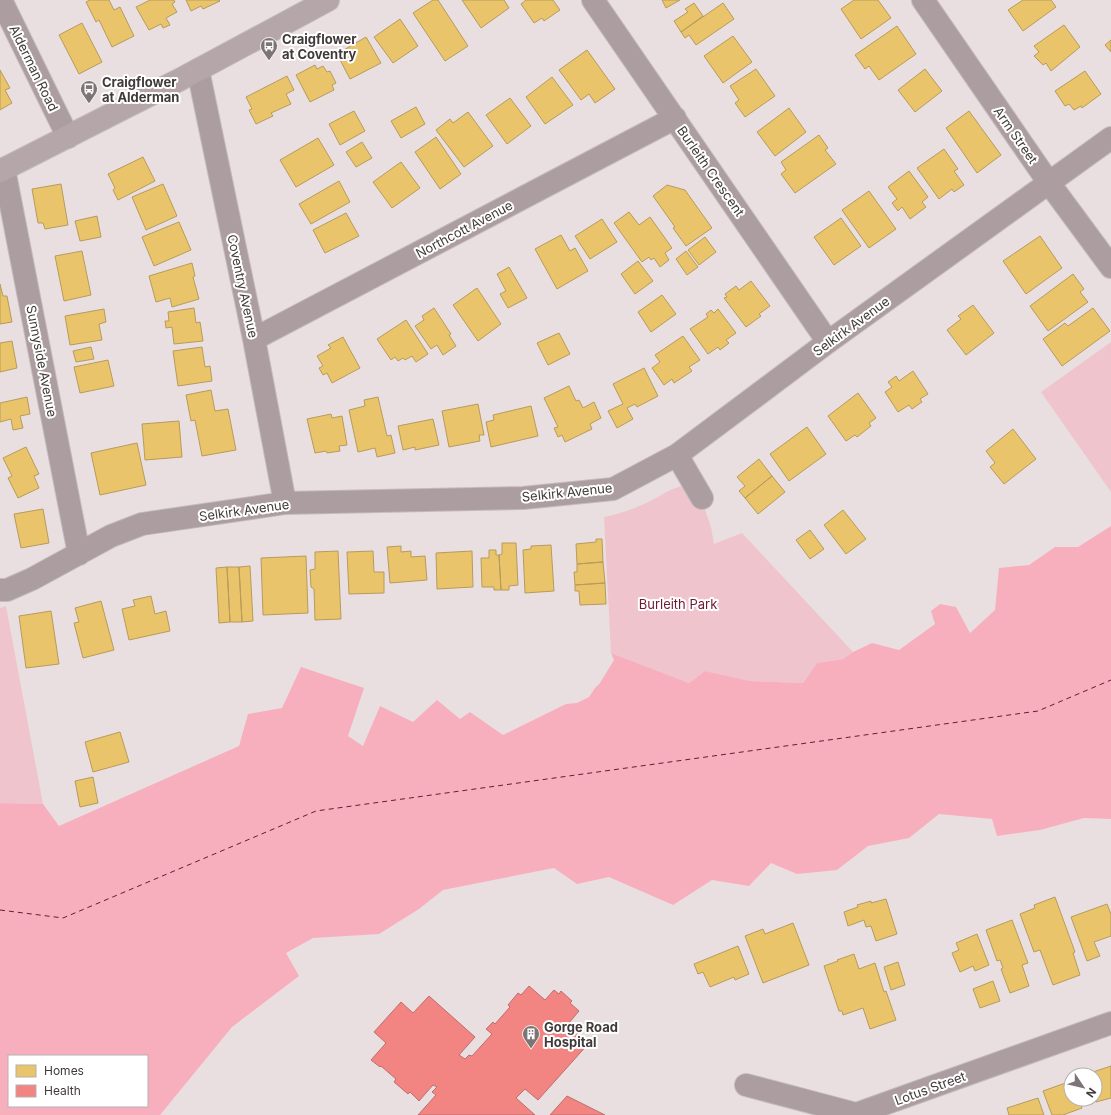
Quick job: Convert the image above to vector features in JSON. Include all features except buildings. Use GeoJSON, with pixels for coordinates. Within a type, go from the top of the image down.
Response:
{"type":"FeatureCollection","features":[{"type":"Feature","properties":{"kind":"main road"},"geometry":{"type":"LineString","coordinates":[[2,170],[198,70],[328,0]]}},
{"type":"Feature","properties":{"kind":"street","name":"Alderman Road"},"geometry":{"type":"LineString","coordinates":[[1,0],[68,137]]}},
{"type":"Feature","properties":{"kind":"street","name":"Burleith Crescent"},"geometry":{"type":"LineString","coordinates":[[593,0],[828,342]]}},
{"type":"Feature","properties":{"kind":"street","name":"Arm Street"},"geometry":{"type":"LineString","coordinates":[[923,0],[1049,183],[1111,267]]}},
{"type":"Feature","properties":{"kind":"street","name":"Coventry Avenue"},"geometry":{"type":"LineString","coordinates":[[198,70],[254,339],[285,503]]}},
{"type":"Feature","properties":{"kind":"street","name":"Northcott Avenue"},"geometry":{"type":"LineString","coordinates":[[254,339],[675,118]]}},
{"type":"Feature","properties":{"kind":"street","name":"Selkirk Avenue"},"geometry":{"type":"LineString","coordinates":[[0,590],[7,590],[32,579],[111,536],[142,524],[285,503],[523,498],[613,489],[677,455],[828,342],[1111,138]]}},
{"type":"Feature","properties":{"kind":"street","name":"Sunnyside Avenue"},"geometry":{"type":"LineString","coordinates":[[2,170],[79,554]]}},
{"type":"Feature","properties":{"kind":"street"},"geometry":{"type":"LineString","coordinates":[[677,455],[702,498]]}},
{"type":"Feature","properties":{"kind":"street","name":"Lotus Street"},"geometry":{"type":"LineString","coordinates":[[746,1085],[856,1115],[1111,1023]]}},
{"type":"Feature","properties":{"kind":"green space"},"geometry":{"type":"Polygon","coordinates":[[[1111,342],[1111,492],[1041,392],[1111,342]]]}},
{"type":"Feature","properties":{"kind":"green space","name":"Burleith Park"},"geometry":{"type":"Polygon","coordinates":[[[684,486],[703,504],[711,527],[714,544],[742,533],[853,652],[843,659],[817,663],[803,683],[750,681],[705,671],[689,683],[611,653],[604,517],[636,508],[669,490],[684,486]]]}},
{"type":"Feature","properties":{"kind":"green space"},"geometry":{"type":"Polygon","coordinates":[[[6,606],[43,804],[0,803],[0,608],[6,606]]]}},
{"type":"Feature","properties":{"kind":"shaded area"},"geometry":{"type":"Polygon","coordinates":[[[1111,526],[1111,819],[1084,818],[1040,830],[997,836],[992,819],[939,814],[909,838],[868,846],[837,870],[797,874],[771,863],[749,886],[712,880],[673,905],[609,877],[577,884],[554,868],[443,890],[419,909],[379,934],[313,938],[286,953],[299,976],[232,1027],[160,1115],[0,1115],[0,803],[43,804],[59,826],[239,746],[248,714],[282,708],[301,667],[364,688],[348,736],[363,746],[380,706],[413,722],[437,700],[460,719],[470,712],[503,735],[566,704],[577,703],[589,697],[600,683],[614,660],[611,653],[689,683],[705,671],[750,681],[803,683],[817,663],[843,659],[853,652],[872,643],[899,650],[935,624],[931,611],[940,604],[956,607],[970,633],[995,610],[999,568],[1029,565],[1055,547],[1078,547],[1111,526]]]}},
{"type":"Feature","properties":{"kind":"ferry route"},"geometry":{"type":"LineString","coordinates":[[0,910],[63,918],[316,811],[1038,711],[1111,680]]}},
{"type":"Feature","properties":{"kind":"place","name":"Craigflower at Coventry"},"geometry":{"type":"Point","coordinates":[269,61]}},
{"type":"Feature","properties":{"kind":"place","name":"Craigflower at Alderman"},"geometry":{"type":"Point","coordinates":[89,104]}},
{"type":"Feature","properties":{"kind":"place","name":"Gorge Road Hospital"},"geometry":{"type":"Point","coordinates":[531,1049]}}]}
